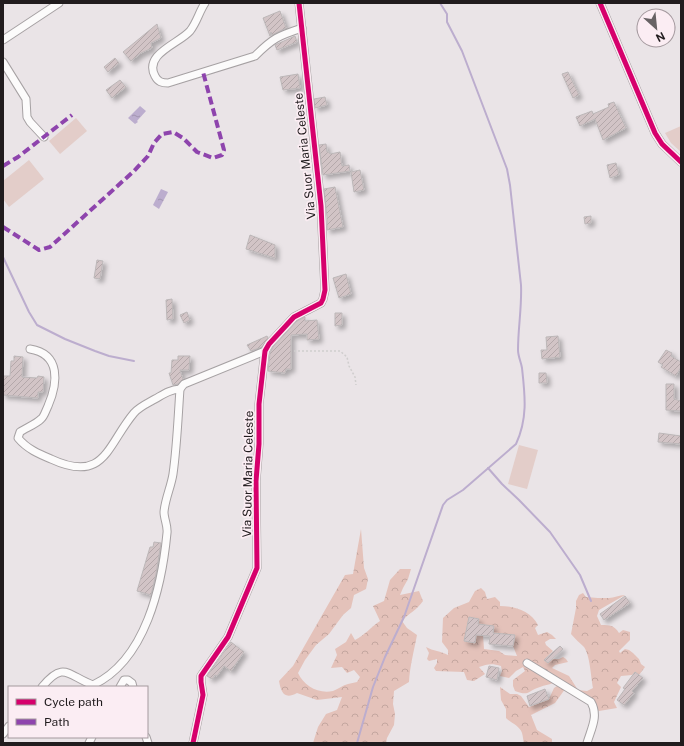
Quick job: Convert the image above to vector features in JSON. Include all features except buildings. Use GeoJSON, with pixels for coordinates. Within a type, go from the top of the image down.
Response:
{"type":"FeatureCollection","features":[{"type":"Feature","properties":{"kind":"street"},"geometry":{"type":"LineString","coordinates":[[3,40],[59,3]]}},
{"type":"Feature","properties":{"kind":"street"},"geometry":{"type":"LineString","coordinates":[[205,3],[195,24],[189,32],[158,55],[153,64],[153,72],[157,80],[161,83],[168,83],[255,56],[271,41],[279,36],[302,28]]}},
{"type":"Feature","properties":{"kind":"street","name":"Via Suor Maria Celeste"},"geometry":{"type":"LineString","coordinates":[[193,743],[203,702],[201,676],[228,637],[257,568],[256,481],[259,444],[258,404],[265,351],[269,344],[294,317],[321,303],[325,290],[321,206],[299,3]]}},
{"type":"Feature","properties":{"kind":"street"},"geometry":{"type":"LineString","coordinates":[[600,3],[656,133],[662,144],[681,162]]}},
{"type":"Feature","properties":{"kind":"street"},"geometry":{"type":"LineString","coordinates":[[3,62],[26,99],[27,117],[44,137]]}},
{"type":"Feature","properties":{"kind":"street"},"geometry":{"type":"LineString","coordinates":[[30,349],[39,350],[49,358],[56,377],[55,389],[42,419],[20,432],[18,438],[32,450],[62,464],[80,467],[94,465],[104,458],[135,411],[170,390],[180,389]]}},
{"type":"Feature","properties":{"kind":"street"},"geometry":{"type":"LineString","coordinates":[[43,686],[50,677],[60,672],[69,672],[82,681],[93,685],[114,671],[136,645],[149,618],[161,575],[167,531],[164,513],[173,475],[180,389],[184,384],[265,351]]}},
{"type":"Feature","properties":{"kind":"street"},"geometry":{"type":"LineString","coordinates":[[527,663],[591,702],[595,709],[596,716],[587,743]]}},
{"type":"Feature","properties":{"kind":"street"},"geometry":{"type":"LineString","coordinates":[[121,686],[124,680],[128,680],[132,683],[133,686]]}},
{"type":"Feature","properties":{"kind":"path"},"geometry":{"type":"LineString","coordinates":[[294,351],[340,351],[347,357],[351,371],[355,376],[356,385]]}},
{"type":"Feature","properties":{"kind":"shaded area"},"geometry":{"type":"Polygon","coordinates":[[[76,118],[87,131],[60,154],[49,141],[76,118]]]}},
{"type":"Feature","properties":{"kind":"shaded area"},"geometry":{"type":"Polygon","coordinates":[[[681,126],[681,152],[671,143],[665,133],[681,126]]]}},
{"type":"Feature","properties":{"kind":"shaded area"},"geometry":{"type":"Polygon","coordinates":[[[29,160],[44,179],[9,207],[3,199],[3,181],[29,160]]]}},
{"type":"Feature","properties":{"kind":"shaded area"},"geometry":{"type":"Polygon","coordinates":[[[519,445],[538,450],[527,489],[508,484],[519,445]]]}},
{"type":"Feature","properties":{"kind":"green space"},"geometry":{"type":"Polygon","coordinates":[[[361,529],[364,568],[368,579],[366,589],[354,595],[351,608],[343,615],[329,634],[316,645],[298,673],[304,682],[312,688],[327,692],[357,682],[360,677],[354,670],[347,673],[342,667],[331,668],[337,655],[335,649],[346,642],[351,633],[355,640],[380,621],[373,606],[384,601],[390,580],[400,569],[411,569],[400,595],[419,591],[423,601],[402,621],[407,628],[417,635],[409,682],[394,691],[394,725],[386,743],[313,743],[318,727],[326,714],[337,710],[342,697],[317,700],[297,693],[289,696],[284,694],[282,691],[279,681],[293,666],[345,575],[353,574],[361,529]]]}},
{"type":"Feature","properties":{"kind":"green space"},"geometry":{"type":"Polygon","coordinates":[[[481,588],[485,592],[487,599],[495,597],[500,602],[500,606],[516,608],[531,616],[538,625],[535,628],[538,635],[547,632],[556,639],[550,639],[545,642],[546,645],[553,651],[544,660],[548,663],[553,659],[563,657],[566,659],[568,662],[555,665],[552,668],[569,676],[578,690],[587,691],[593,688],[588,655],[584,647],[571,634],[576,601],[579,595],[583,593],[586,597],[595,598],[611,598],[625,595],[599,610],[597,616],[601,625],[612,626],[619,633],[623,630],[630,632],[630,640],[619,651],[620,653],[625,649],[629,650],[645,667],[639,675],[635,672],[632,675],[621,676],[617,683],[621,687],[614,702],[617,708],[599,711],[568,685],[555,703],[531,715],[537,730],[552,739],[552,743],[524,743],[521,731],[506,718],[506,709],[501,700],[500,687],[510,694],[517,694],[521,696],[529,707],[549,699],[554,688],[557,686],[553,683],[536,688],[526,693],[520,693],[515,691],[513,680],[525,671],[523,667],[509,678],[500,676],[502,671],[501,666],[492,664],[485,665],[479,667],[485,674],[474,681],[467,680],[464,672],[436,671],[434,668],[437,663],[437,659],[429,661],[427,659],[429,653],[426,647],[448,655],[448,650],[442,642],[443,618],[454,608],[469,602],[475,591],[481,588]],[[469,617],[464,641],[475,643],[479,619],[469,617]],[[484,625],[484,649],[499,651],[505,655],[517,656],[513,646],[514,635],[493,633],[494,626],[484,625]]]}},
{"type":"Feature","properties":{"kind":"water"},"geometry":{"type":"Polygon","coordinates":[[[140,106],[146,111],[135,124],[128,118],[140,106]]]}},
{"type":"Feature","properties":{"kind":"water"},"geometry":{"type":"Polygon","coordinates":[[[161,189],[168,192],[159,209],[153,205],[161,189]]]}},
{"type":"Feature","properties":{"kind":"waterway"},"geometry":{"type":"LineString","coordinates":[[357,743],[373,687],[404,617],[443,505],[447,500],[463,490],[516,444],[524,416],[524,388],[522,368],[518,354],[521,285],[507,169],[462,51],[447,22],[447,14],[440,3]]}},
{"type":"Feature","properties":{"kind":"waterway"},"geometry":{"type":"LineString","coordinates":[[3,257],[29,312],[37,325],[65,339],[95,351],[109,356],[134,361]]}},
{"type":"Feature","properties":{"kind":"waterway"},"geometry":{"type":"LineString","coordinates":[[488,468],[550,532],[580,575],[591,601]]}},
{"type":"Feature","properties":{"kind":"marked path"},"geometry":{"type":"LineString","coordinates":[[3,227],[39,250],[50,247],[134,171],[148,156],[154,143],[162,134],[173,132],[183,138],[197,152],[213,158],[222,155],[224,150],[203,72]]}},
{"type":"Feature","properties":{"kind":"marked path"},"geometry":{"type":"LineString","coordinates":[[3,166],[18,157],[72,115]]}},
{"type":"Feature","properties":{"kind":"cycle path"},"geometry":{"type":"LineString","coordinates":[[193,743],[203,695],[201,676],[228,637],[257,568],[256,481],[259,444],[259,404],[265,351],[269,344],[294,317],[321,303],[325,290],[321,206],[299,3]]}},
{"type":"Feature","properties":{"kind":"cycle path"},"geometry":{"type":"LineString","coordinates":[[600,3],[655,133],[662,144],[681,162]]}}]}
